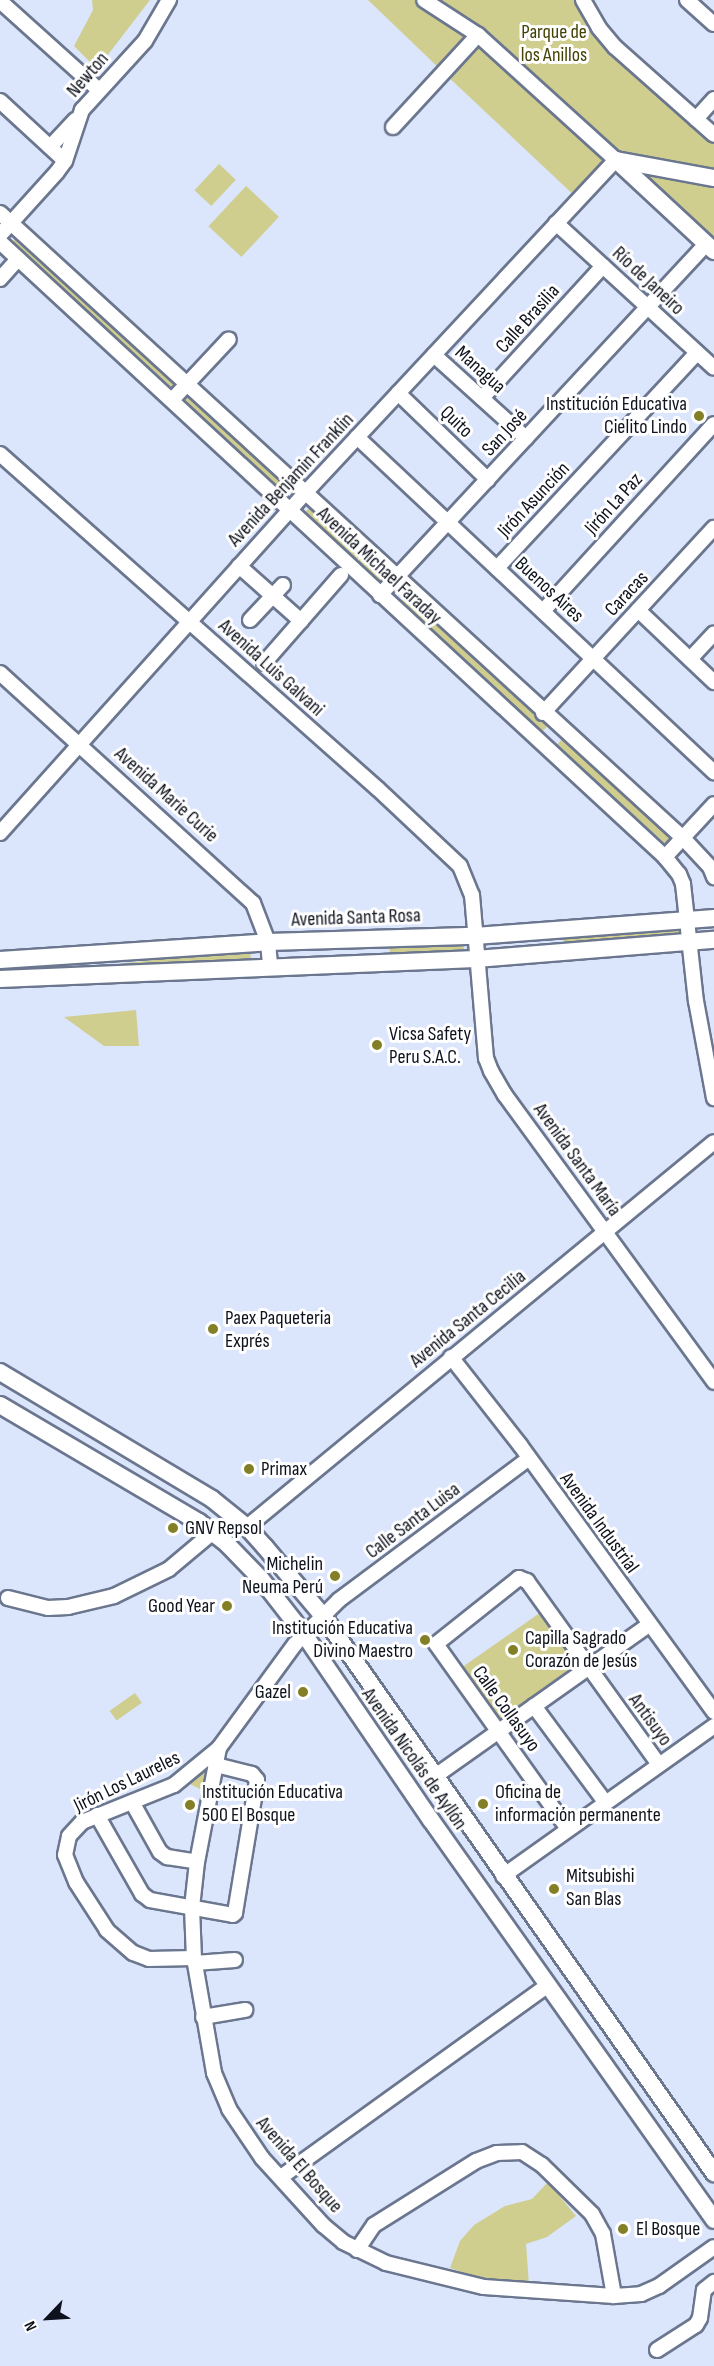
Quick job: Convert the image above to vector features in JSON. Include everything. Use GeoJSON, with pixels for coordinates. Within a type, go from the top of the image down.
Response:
{"type":"FeatureCollection","features":[{"type":"Feature","properties":{"kind":"main road"},"geometry":{"type":"LineString","coordinates":[[615,160],[714,178]]}},
{"type":"Feature","properties":{"kind":"main road"},"geometry":{"type":"LineString","coordinates":[[615,160],[710,248]]}},
{"type":"Feature","properties":{"kind":"main road","name":"Avenida Santa Rosa"},"geometry":{"type":"LineString","coordinates":[[3,958],[268,942],[475,936],[714,918]]}},
{"type":"Feature","properties":{"kind":"main road"},"geometry":{"type":"LineString","coordinates":[[0,979],[476,959],[714,940]]}},
{"type":"Feature","properties":{"kind":"main road","name":"Avenida Nicolás de Ayllón"},"geometry":{"type":"LineString","coordinates":[[0,1372],[212,1499],[247,1527],[323,1616],[503,1876],[714,2173]]}},
{"type":"Feature","properties":{"kind":"main road","name":"Avenida Nicolás de Ayllón"},"geometry":{"type":"LineString","coordinates":[[0,1406],[173,1506],[213,1532],[261,1579],[304,1634],[415,1798],[712,2211]]}},
{"type":"Feature","properties":{"kind":"street","name":"Newton"},"geometry":{"type":"LineString","coordinates":[[0,235],[65,161],[78,117],[99,90],[145,40],[169,0]]}},
{"type":"Feature","properties":{"kind":"street"},"geometry":{"type":"LineString","coordinates":[[424,0],[478,35],[615,160]]}},
{"type":"Feature","properties":{"kind":"street"},"geometry":{"type":"LineString","coordinates":[[584,0],[599,28],[615,47],[714,135]]}},
{"type":"Feature","properties":{"kind":"street"},"geometry":{"type":"LineString","coordinates":[[687,0],[714,24]]}},
{"type":"Feature","properties":{"kind":"street"},"geometry":{"type":"LineString","coordinates":[[0,1],[99,90]]}},
{"type":"Feature","properties":{"kind":"street"},"geometry":{"type":"LineString","coordinates":[[393,127],[478,35]]}},
{"type":"Feature","properties":{"kind":"street"},"geometry":{"type":"LineString","coordinates":[[696,119],[714,99]]}},
{"type":"Feature","properties":{"kind":"street"},"geometry":{"type":"LineString","coordinates":[[0,101],[65,161]]}},
{"type":"Feature","properties":{"kind":"street"},"geometry":{"type":"LineString","coordinates":[[50,147],[78,117]]}},
{"type":"Feature","properties":{"kind":"street","name":"Avenida Benjamin Franklin"},"geometry":{"type":"LineString","coordinates":[[0,833],[290,509],[615,160]]}},
{"type":"Feature","properties":{"kind":"street","name":"Avenida Michael Faraday"},"geometry":{"type":"LineString","coordinates":[[0,213],[306,492],[560,729],[683,838],[710,867],[714,876]]}},
{"type":"Feature","properties":{"kind":"street","name":"Río de Janeiro"},"geometry":{"type":"LineString","coordinates":[[556,223],[714,368]]}},
{"type":"Feature","properties":{"kind":"street","name":"Avenida Michael Faraday"},"geometry":{"type":"LineString","coordinates":[[0,242],[665,857],[679,874],[683,884],[696,1001],[714,1098]]}},
{"type":"Feature","properties":{"kind":"street","name":"San José"},"geometry":{"type":"LineString","coordinates":[[380,595],[648,307],[710,248]]}},
{"type":"Feature","properties":{"kind":"street"},"geometry":{"type":"LineString","coordinates":[[0,279],[18,259]]}},
{"type":"Feature","properties":{"kind":"street","name":"Calle Brasilia"},"geometry":{"type":"LineString","coordinates":[[482,398],[603,266]]}},
{"type":"Feature","properties":{"kind":"street"},"geometry":{"type":"LineString","coordinates":[[172,400],[229,339]]}},
{"type":"Feature","properties":{"kind":"street","name":"Jirón Asunción"},"geometry":{"type":"LineString","coordinates":[[497,568],[697,353]]}},
{"type":"Feature","properties":{"kind":"street","name":"Managua"},"geometry":{"type":"LineString","coordinates":[[434,355],[526,438]]}},
{"type":"Feature","properties":{"kind":"street","name":"Quito"},"geometry":{"type":"LineString","coordinates":[[398,393],[488,480]]}},
{"type":"Feature","properties":{"kind":"street","name":"Jirón La Paz"},"geometry":{"type":"LineString","coordinates":[[543,611],[714,424]]}},
{"type":"Feature","properties":{"kind":"street","name":"Buenos Aires"},"geometry":{"type":"LineString","coordinates":[[357,437],[714,772]]}},
{"type":"Feature","properties":{"kind":"street","name":"Avenida Luis Galvani"},"geometry":{"type":"LineString","coordinates":[[0,454],[460,866],[472,895],[475,936]]}},
{"type":"Feature","properties":{"kind":"street","name":"Caracas"},"geometry":{"type":"LineString","coordinates":[[543,713],[638,610],[711,536]]}},
{"type":"Feature","properties":{"kind":"street"},"geometry":{"type":"LineString","coordinates":[[238,566],[301,621]]}},
{"type":"Feature","properties":{"kind":"street"},"geometry":{"type":"LineString","coordinates":[[264,663],[341,575]]}},
{"type":"Feature","properties":{"kind":"street"},"geometry":{"type":"LineString","coordinates":[[250,620],[283,585]]}},
{"type":"Feature","properties":{"kind":"street"},"geometry":{"type":"LineString","coordinates":[[638,610],[714,682]]}},
{"type":"Feature","properties":{"kind":"street"},"geometry":{"type":"LineString","coordinates":[[690,659],[714,633]]}},
{"type":"Feature","properties":{"kind":"street","name":"Avenida Marie Curie"},"geometry":{"type":"LineString","coordinates":[[0,674],[247,896],[253,903],[268,942],[270,967]]}},
{"type":"Feature","properties":{"kind":"street"},"geometry":{"type":"LineString","coordinates":[[544,746],[560,729]]}},
{"type":"Feature","properties":{"kind":"street"},"geometry":{"type":"LineString","coordinates":[[665,857],[714,804]]}},
{"type":"Feature","properties":{"kind":"street","name":"Avenida Santa María"},"geometry":{"type":"LineString","coordinates":[[475,936],[486,1058],[491,1071],[505,1095],[714,1382]]}},
{"type":"Feature","properties":{"kind":"street","name":"Avenida Santa Cecilia"},"geometry":{"type":"LineString","coordinates":[[247,1527],[714,1142]]}},
{"type":"Feature","properties":{"kind":"street","name":"Avenida Industrial"},"geometry":{"type":"LineString","coordinates":[[452,1357],[714,1712]]}},
{"type":"Feature","properties":{"kind":"street","name":"Calle Santa Luisa"},"geometry":{"type":"LineString","coordinates":[[323,1616],[339,1600],[528,1459]]}},
{"type":"Feature","properties":{"kind":"street"},"geometry":{"type":"LineString","coordinates":[[8,1599],[48,1608],[68,1607],[114,1596],[169,1569],[213,1532]]}},
{"type":"Feature","properties":{"kind":"street","name":"Calle Collasuyo"},"geometry":{"type":"LineString","coordinates":[[527,1581],[519,1578],[437,1641],[437,1648],[567,1829]]}},
{"type":"Feature","properties":{"kind":"street","name":"Antisuyo"},"geometry":{"type":"LineString","coordinates":[[527,1581],[659,1765]]}},
{"type":"Feature","properties":{"kind":"street","name":"Avenida El Bosque"},"geometry":{"type":"LineString","coordinates":[[323,1616],[282,1660],[219,1748],[215,1765],[197,1862],[192,1907],[194,1960],[214,2073],[229,2109],[262,2158],[281,2176],[323,2226],[357,2250],[386,2263],[484,2287],[614,2296],[641,2294],[659,2286],[714,2247]]}},
{"type":"Feature","properties":{"kind":"street"},"geometry":{"type":"LineString","coordinates":[[434,1777],[649,1625]]}},
{"type":"Feature","properties":{"kind":"street"},"geometry":{"type":"LineString","coordinates":[[534,1706],[606,1802]]}},
{"type":"Feature","properties":{"kind":"street"},"geometry":{"type":"LineString","coordinates":[[503,1876],[714,1726]]}},
{"type":"Feature","properties":{"kind":"street","name":"Jirón Los Laureles"},"geometry":{"type":"LineString","coordinates":[[219,1748],[174,1785],[82,1822],[69,1836],[65,1855],[76,1882],[107,1930],[133,1953],[149,1959],[235,1959]]}},
{"type":"Feature","properties":{"kind":"street"},"geometry":{"type":"LineString","coordinates":[[97,1815],[142,1894],[150,1900],[230,1914],[236,1913],[257,1780],[252,1774],[215,1765]]}},
{"type":"Feature","properties":{"kind":"street"},"geometry":{"type":"LineString","coordinates":[[132,1802],[160,1852],[167,1857],[197,1862]]}},
{"type":"Feature","properties":{"kind":"street"},"geometry":{"type":"LineString","coordinates":[[281,2176],[548,1984]]}},
{"type":"Feature","properties":{"kind":"street"},"geometry":{"type":"LineString","coordinates":[[203,2017],[245,2010]]}},
{"type":"Feature","properties":{"kind":"street"},"geometry":{"type":"LineString","coordinates":[[357,2250],[374,2225],[476,2161],[497,2153],[522,2152],[542,2165],[592,2214],[603,2234],[614,2296]]}},
{"type":"Feature","properties":{"kind":"street"},"geometry":{"type":"LineString","coordinates":[[657,2350],[696,2325],[700,2318],[704,2290],[714,2282]]}},
{"type":"Feature","properties":{"kind":"green space"},"geometry":{"type":"Polygon","coordinates":[[[92,0],[150,0],[97,69],[74,46],[93,10],[92,0]]]}},
{"type":"Feature","properties":{"kind":"green space"},"geometry":{"type":"Polygon","coordinates":[[[368,0],[415,0],[472,41],[442,71],[368,0]]]}},
{"type":"Feature","properties":{"kind":"green space","name":"Parque de los Anillos"},"geometry":{"type":"Polygon","coordinates":[[[424,0],[580,0],[585,11],[714,140],[714,174],[617,155],[424,0]]]}},
{"type":"Feature","properties":{"kind":"green space"},"geometry":{"type":"Polygon","coordinates":[[[473,42],[612,160],[577,198],[444,73],[473,42]]]}},
{"type":"Feature","properties":{"kind":"green space"},"geometry":{"type":"Polygon","coordinates":[[[219,164],[236,180],[211,206],[194,190],[219,164]]]}},
{"type":"Feature","properties":{"kind":"green space"},"geometry":{"type":"Polygon","coordinates":[[[629,168],[714,184],[714,246],[629,168]]]}},
{"type":"Feature","properties":{"kind":"green space"},"geometry":{"type":"Polygon","coordinates":[[[246,186],[279,217],[241,257],[208,226],[246,186]]]}},
{"type":"Feature","properties":{"kind":"green space"},"geometry":{"type":"Polygon","coordinates":[[[19,235],[179,379],[171,387],[12,243],[19,235]]]}},
{"type":"Feature","properties":{"kind":"green space"},"geometry":{"type":"Polygon","coordinates":[[[191,394],[289,485],[281,494],[183,403],[191,394]]]}},
{"type":"Feature","properties":{"kind":"green space"},"geometry":{"type":"Polygon","coordinates":[[[310,507],[387,579],[381,585],[304,514],[310,507]]]}},
{"type":"Feature","properties":{"kind":"green space"},"geometry":{"type":"Polygon","coordinates":[[[408,594],[548,725],[541,733],[400,602],[408,594]]]}},
{"type":"Feature","properties":{"kind":"green space"},"geometry":{"type":"Polygon","coordinates":[[[563,738],[672,836],[666,844],[556,745],[563,738]]]}},
{"type":"Feature","properties":{"kind":"green space"},"geometry":{"type":"Polygon","coordinates":[[[683,924],[684,936],[565,946],[563,934],[683,924]]]}},
{"type":"Feature","properties":{"kind":"green space"},"geometry":{"type":"Polygon","coordinates":[[[463,940],[464,949],[390,957],[389,948],[463,940]]]}},
{"type":"Feature","properties":{"kind":"green space"},"geometry":{"type":"Polygon","coordinates":[[[250,950],[251,960],[1,986],[0,976],[250,950]]]}},
{"type":"Feature","properties":{"kind":"green space"},"geometry":{"type":"Polygon","coordinates":[[[136,1010],[139,1046],[104,1046],[64,1017],[136,1010]]]}},
{"type":"Feature","properties":{"kind":"green space"},"geometry":{"type":"Polygon","coordinates":[[[544,1610],[584,1667],[497,1729],[456,1671],[544,1610]]]}},
{"type":"Feature","properties":{"kind":"green space"},"geometry":{"type":"Polygon","coordinates":[[[135,1693],[142,1703],[116,1721],[110,1711],[135,1693]]]}},
{"type":"Feature","properties":{"kind":"green space"},"geometry":{"type":"Polygon","coordinates":[[[215,1760],[206,1792],[186,1782],[215,1760]]]}},
{"type":"Feature","properties":{"kind":"green space"},"geometry":{"type":"Polygon","coordinates":[[[548,2182],[576,2216],[547,2237],[526,2244],[529,2285],[483,2279],[450,2268],[460,2241],[474,2225],[505,2206],[532,2199],[548,2182]]]}},
{"type":"Feature","properties":{"kind":"place","name":"Institución Educativa Cielito Lindo"},"geometry":{"type":"Point","coordinates":[699,416]}},
{"type":"Feature","properties":{"kind":"place","name":"Vicsa Safety Peru S.A.C."},"geometry":{"type":"Point","coordinates":[377,1045]}},
{"type":"Feature","properties":{"kind":"place","name":"Paex Paqueteria Exprés"},"geometry":{"type":"Point","coordinates":[213,1329]}},
{"type":"Feature","properties":{"kind":"place","name":"Primax"},"geometry":{"type":"Point","coordinates":[249,1469]}},
{"type":"Feature","properties":{"kind":"place","name":"GNV Repsol"},"geometry":{"type":"Point","coordinates":[173,1528]}},
{"type":"Feature","properties":{"kind":"place","name":"Michelin Neuma Perú"},"geometry":{"type":"Point","coordinates":[335,1576]}},
{"type":"Feature","properties":{"kind":"place","name":"Good Year"},"geometry":{"type":"Point","coordinates":[227,1606]}},
{"type":"Feature","properties":{"kind":"place","name":"Institución Educativa Divino Maestro"},"geometry":{"type":"Point","coordinates":[425,1640]}},
{"type":"Feature","properties":{"kind":"place","name":"Capilla Sagrado Corazón de Jesús"},"geometry":{"type":"Point","coordinates":[513,1650]}},
{"type":"Feature","properties":{"kind":"place","name":"Gazel"},"geometry":{"type":"Point","coordinates":[303,1692]}},
{"type":"Feature","properties":{"kind":"place","name":"Oficina de información permanente"},"geometry":{"type":"Point","coordinates":[483,1804]}},
{"type":"Feature","properties":{"kind":"place","name":"Institución Educativa 500 El Bosque"},"geometry":{"type":"Point","coordinates":[190,1805]}},
{"type":"Feature","properties":{"kind":"place","name":"Mitsubishi San Blas"},"geometry":{"type":"Point","coordinates":[554,1889]}},
{"type":"Feature","properties":{"kind":"place","name":"El Bosque"},"geometry":{"type":"Point","coordinates":[623,2229]}}]}
